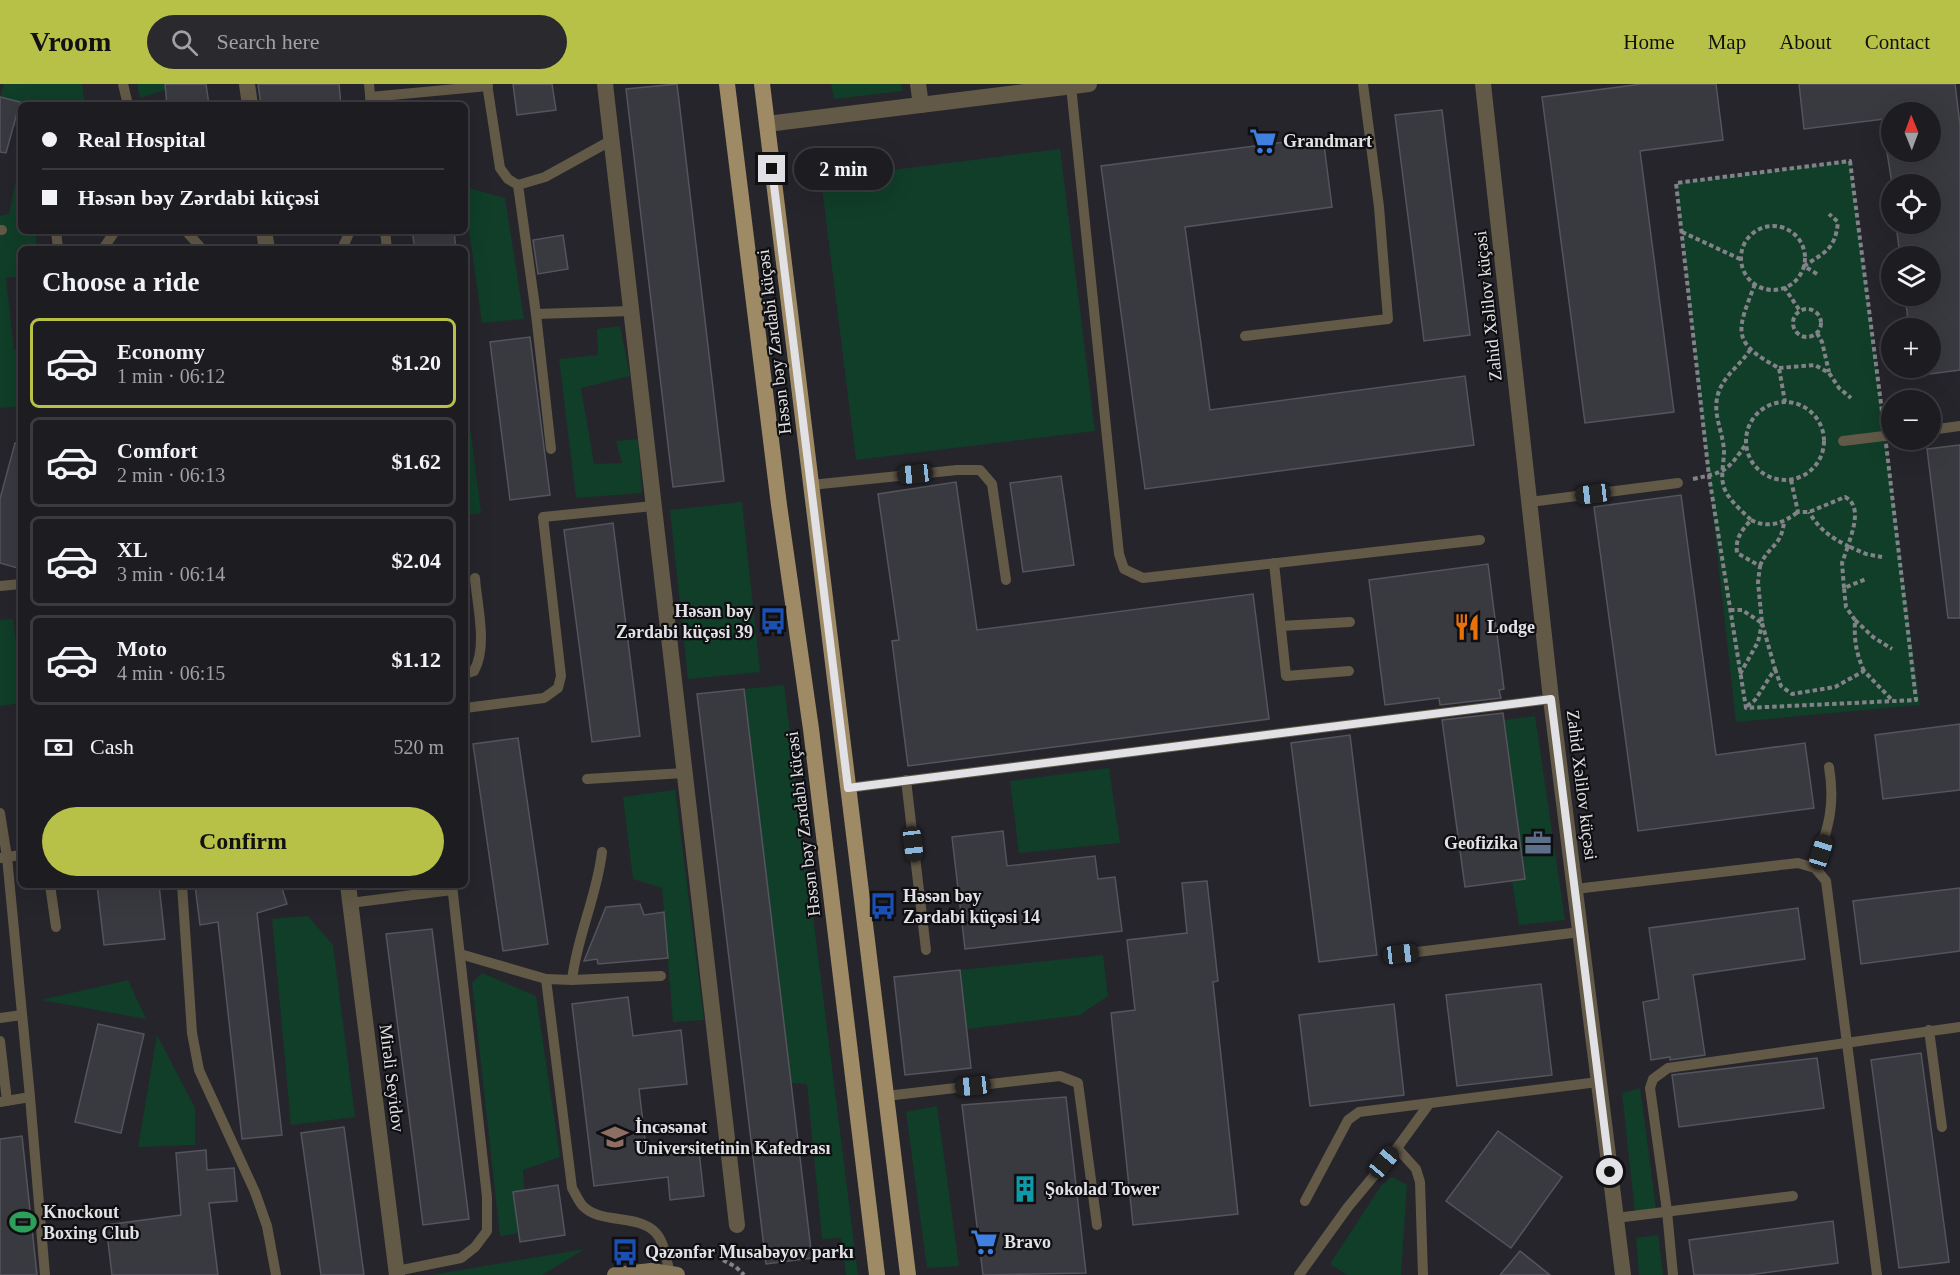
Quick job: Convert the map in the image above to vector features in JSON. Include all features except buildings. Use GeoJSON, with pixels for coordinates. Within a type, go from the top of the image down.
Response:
{"type":"FeatureCollection","features":[{"type":"Feature","properties":{"kind":"main road","name":"Həsən bəy Zərdabi küçəsi"},"geometry":{"type":"LineString","coordinates":[[727,84],[779,505],[812,740],[877,1275]]}},
{"type":"Feature","properties":{"kind":"main road","name":"Həsən bəy Zərdabi küçəsi"},"geometry":{"type":"LineString","coordinates":[[762,84],[908,1275]]}},
{"type":"Feature","properties":{"kind":"main road"},"geometry":{"type":"LineString","coordinates":[[615,1275],[651,1271],[673,1274]]}},
{"type":"Feature","properties":{"kind":"street"},"geometry":{"type":"LineString","coordinates":[[247,84],[249,102]]}},
{"type":"Feature","properties":{"kind":"street"},"geometry":{"type":"LineString","coordinates":[[605,84],[737,1225]]}},
{"type":"Feature","properties":{"kind":"street"},"geometry":{"type":"LineString","coordinates":[[918,84],[921,105]]}},
{"type":"Feature","properties":{"kind":"street"},"geometry":{"type":"LineString","coordinates":[[767,124],[921,105],[993,90],[1089,84]]}},
{"type":"Feature","properties":{"kind":"street","name":"Zahid Xəlilov küçəsi"},"geometry":{"type":"LineString","coordinates":[[1483,84],[1551,699],[1623,1275]]}},
{"type":"Feature","properties":{"kind":"street","name":"Mirəli Seyidov"},"geometry":{"type":"LineString","coordinates":[[348,888],[397,1273]]}},
{"type":"Feature","properties":{"kind":"lane"},"geometry":{"type":"LineString","coordinates":[[123,84],[127,102]]}},
{"type":"Feature","properties":{"kind":"lane"},"geometry":{"type":"LineString","coordinates":[[369,84],[370,101],[488,85],[500,168],[508,179],[518,185],[545,177],[612,140]]}},
{"type":"Feature","properties":{"kind":"lane"},"geometry":{"type":"LineString","coordinates":[[1245,336],[1388,319],[1379,207],[1363,84]]}},
{"type":"Feature","properties":{"kind":"lane"},"geometry":{"type":"LineString","coordinates":[[1071,86],[1119,554],[1124,569],[1143,579],[1480,540]]}},
{"type":"Feature","properties":{"kind":"lane"},"geometry":{"type":"LineString","coordinates":[[518,185],[536,314],[551,449]]}},
{"type":"Feature","properties":{"kind":"lane"},"geometry":{"type":"LineString","coordinates":[[189,234],[199,246]]}},
{"type":"Feature","properties":{"kind":"lane"},"geometry":{"type":"LineString","coordinates":[[536,314],[631,311]]}},
{"type":"Feature","properties":{"kind":"lane"},"geometry":{"type":"LineString","coordinates":[[1941,429],[1960,426]]}},
{"type":"Feature","properties":{"kind":"lane"},"geometry":{"type":"LineString","coordinates":[[1844,441],[1881,436]]}},
{"type":"Feature","properties":{"kind":"lane"},"geometry":{"type":"LineString","coordinates":[[811,485],[957,470],[980,470],[992,484],[1006,580]]}},
{"type":"Feature","properties":{"kind":"lane"},"geometry":{"type":"LineString","coordinates":[[1530,502],[1678,483]]}},
{"type":"Feature","properties":{"kind":"lane"},"geometry":{"type":"LineString","coordinates":[[468,708],[544,698],[558,688],[561,675],[543,517],[653,506]]}},
{"type":"Feature","properties":{"kind":"lane"},"geometry":{"type":"LineString","coordinates":[[1274,563],[1286,676],[1349,671]]}},
{"type":"Feature","properties":{"kind":"lane"},"geometry":{"type":"LineString","coordinates":[[468,673],[474,671],[482,647],[475,578]]}},
{"type":"Feature","properties":{"kind":"lane"},"geometry":{"type":"LineString","coordinates":[[0,586],[18,584]]}},
{"type":"Feature","properties":{"kind":"lane"},"geometry":{"type":"LineString","coordinates":[[1281,627],[1350,622]]}},
{"type":"Feature","properties":{"kind":"lane"},"geometry":{"type":"LineString","coordinates":[[848,788],[1551,699]]}},
{"type":"Feature","properties":{"kind":"lane"},"geometry":{"type":"LineString","coordinates":[[1815,868],[1831,819],[1833,790],[1829,767]]}},
{"type":"Feature","properties":{"kind":"lane"},"geometry":{"type":"LineString","coordinates":[[587,779],[684,773]]}},
{"type":"Feature","properties":{"kind":"lane"},"geometry":{"type":"LineString","coordinates":[[906,780],[926,950]]}},
{"type":"Feature","properties":{"kind":"lane"},"geometry":{"type":"LineString","coordinates":[[0,813],[30,1097],[45,1275]]}},
{"type":"Feature","properties":{"kind":"lane"},"geometry":{"type":"LineString","coordinates":[[572,980],[575,954],[599,878],[602,852]]}},
{"type":"Feature","properties":{"kind":"lane"},"geometry":{"type":"LineString","coordinates":[[1575,889],[1798,863],[1815,868],[1826,881],[1877,1275]]}},
{"type":"Feature","properties":{"kind":"lane"},"geometry":{"type":"LineString","coordinates":[[50,888],[56,927]]}},
{"type":"Feature","properties":{"kind":"lane"},"geometry":{"type":"LineString","coordinates":[[182,888],[192,1033],[198,1070],[255,1192],[267,1226],[276,1275]]}},
{"type":"Feature","properties":{"kind":"lane"},"geometry":{"type":"LineString","coordinates":[[350,903],[452,888],[487,1197],[487,1231],[475,1247],[461,1258],[397,1273]]}},
{"type":"Feature","properties":{"kind":"lane"},"geometry":{"type":"LineString","coordinates":[[1401,954],[1580,932]]}},
{"type":"Feature","properties":{"kind":"lane"},"geometry":{"type":"LineString","coordinates":[[460,954],[546,979],[662,976]]}},
{"type":"Feature","properties":{"kind":"lane"},"geometry":{"type":"LineString","coordinates":[[546,979],[572,1188],[582,1205],[594,1213],[642,1224],[655,1231],[673,1274]]}},
{"type":"Feature","properties":{"kind":"lane"},"geometry":{"type":"LineString","coordinates":[[0,1018],[22,1015]]}},
{"type":"Feature","properties":{"kind":"lane"},"geometry":{"type":"LineString","coordinates":[[1673,1275],[1667,1211],[1650,1088],[1653,1079],[1668,1068],[1960,1027]]}},
{"type":"Feature","properties":{"kind":"lane"},"geometry":{"type":"LineString","coordinates":[[1929,1030],[1942,1127]]}},
{"type":"Feature","properties":{"kind":"lane"},"geometry":{"type":"LineString","coordinates":[[0,1041],[3,1101],[30,1097]]}},
{"type":"Feature","properties":{"kind":"lane"},"geometry":{"type":"LineString","coordinates":[[886,1096],[1060,1076],[1078,1083],[1097,1225]]}},
{"type":"Feature","properties":{"kind":"lane"},"geometry":{"type":"LineString","coordinates":[[1305,1201],[1348,1120],[1359,1113],[1599,1082]]}},
{"type":"Feature","properties":{"kind":"lane"},"geometry":{"type":"LineString","coordinates":[[1299,1275],[1348,1207],[1397,1148],[1429,1104]]}},
{"type":"Feature","properties":{"kind":"lane"},"geometry":{"type":"LineString","coordinates":[[1397,1148],[1416,1169],[1420,1182],[1423,1275]]}},
{"type":"Feature","properties":{"kind":"lane"},"geometry":{"type":"LineString","coordinates":[[1616,1218],[1793,1196]]}},
{"type":"Feature","properties":{"kind":"path"},"geometry":{"type":"LineString","coordinates":[[1746,708],[1708,476],[1676,183],[1850,161],[1882,390]]}},
{"type":"Feature","properties":{"kind":"path"},"geometry":{"type":"LineString","coordinates":[[1804,266],[1828,251],[1836,239],[1838,222],[1829,214]]}},
{"type":"Feature","properties":{"kind":"path"},"geometry":{"type":"LineString","coordinates":[[1776,225],[1795,235],[1802,244],[1805,254],[1804,266],[1800,275],[1784,287],[1774,290],[1765,288],[1748,278],[1741,260],[1742,249],[1747,239],[1755,231],[1765,226],[1776,225]]}},
{"type":"Feature","properties":{"kind":"path"},"geometry":{"type":"LineString","coordinates":[[1681,232],[1741,260]]}},
{"type":"Feature","properties":{"kind":"path"},"geometry":{"type":"LineString","coordinates":[[1804,266],[1816,274]]}},
{"type":"Feature","properties":{"kind":"path"},"geometry":{"type":"LineString","coordinates":[[1755,284],[1740,328],[1742,340],[1750,350],[1779,369],[1815,365],[1829,373]]}},
{"type":"Feature","properties":{"kind":"path"},"geometry":{"type":"LineString","coordinates":[[1784,287],[1800,311]]}},
{"type":"Feature","properties":{"kind":"path"},"geometry":{"type":"LineString","coordinates":[[1813,310],[1820,317],[1821,325],[1817,333],[1809,337],[1796,332],[1793,323],[1800,311],[1813,310]]}},
{"type":"Feature","properties":{"kind":"path"},"geometry":{"type":"LineString","coordinates":[[1817,333],[1822,342],[1829,373],[1839,388],[1851,398]]}},
{"type":"Feature","properties":{"kind":"path"},"geometry":{"type":"LineString","coordinates":[[1750,350],[1720,388],[1716,403],[1716,418],[1724,451],[1722,473],[1726,492],[1739,509],[1751,520],[1763,526],[1784,522],[1798,512],[1809,512],[1845,497],[1850,499],[1856,517],[1842,563],[1846,607],[1873,637],[1892,649]]}},
{"type":"Feature","properties":{"kind":"path"},"geometry":{"type":"LineString","coordinates":[[1779,369],[1785,402]]}},
{"type":"Feature","properties":{"kind":"path"},"geometry":{"type":"LineString","coordinates":[[1785,402],[1797,404],[1808,410],[1822,428],[1824,440],[1819,462],[1811,470],[1791,480],[1778,480],[1766,476],[1752,462],[1746,444],[1747,432],[1752,419],[1761,410],[1773,404],[1785,402]]}},
{"type":"Feature","properties":{"kind":"path"},"geometry":{"type":"LineString","coordinates":[[1678,483],[1722,473],[1746,444]]}},
{"type":"Feature","properties":{"kind":"path"},"geometry":{"type":"LineString","coordinates":[[1746,708],[1916,700],[1890,450]]}},
{"type":"Feature","properties":{"kind":"path"},"geometry":{"type":"LineString","coordinates":[[1791,480],[1798,512]]}},
{"type":"Feature","properties":{"kind":"path"},"geometry":{"type":"LineString","coordinates":[[1809,512],[1826,535],[1866,554],[1882,557]]}},
{"type":"Feature","properties":{"kind":"path"},"geometry":{"type":"LineString","coordinates":[[1751,520],[1740,533],[1736,545],[1737,553],[1760,566]]}},
{"type":"Feature","properties":{"kind":"path"},"geometry":{"type":"LineString","coordinates":[[1784,522],[1783,536],[1764,556],[1758,582],[1762,623],[1781,686],[1792,694],[1835,687],[1864,671]]}},
{"type":"Feature","properties":{"kind":"path"},"geometry":{"type":"LineString","coordinates":[[1844,588],[1866,579]]}},
{"type":"Feature","properties":{"kind":"path"},"geometry":{"type":"LineString","coordinates":[[1730,610],[1742,610],[1762,623]]}},
{"type":"Feature","properties":{"kind":"path"},"geometry":{"type":"LineString","coordinates":[[1856,620],[1854,635],[1856,653],[1864,671],[1894,701]]}},
{"type":"Feature","properties":{"kind":"path"},"geometry":{"type":"LineString","coordinates":[[1740,674],[1758,642],[1762,623]]}},
{"type":"Feature","properties":{"kind":"path"},"geometry":{"type":"LineString","coordinates":[[1746,708],[1755,700],[1775,669]]}},
{"type":"Feature","properties":{"kind":"path"},"geometry":{"type":"LineString","coordinates":[[723,1260],[736,1267],[744,1275]]}},
{"type":"Feature","properties":{"kind":"green space"},"geometry":{"type":"Polygon","coordinates":[[[4,84],[82,84],[85,102],[20,102],[0,97],[4,84]]]}},
{"type":"Feature","properties":{"kind":"green space"},"geometry":{"type":"Polygon","coordinates":[[[137,84],[165,84],[165,90],[140,98],[137,84]]]}},
{"type":"Feature","properties":{"kind":"green space"},"geometry":{"type":"Polygon","coordinates":[[[831,84],[901,84],[902,91],[834,99],[831,84]]]}},
{"type":"Feature","properties":{"kind":"green space"},"geometry":{"type":"Polygon","coordinates":[[[18,109],[18,128],[13,126],[18,109]]]}},
{"type":"Feature","properties":{"kind":"green space"},"geometry":{"type":"Polygon","coordinates":[[[1060,149],[1095,431],[856,460],[821,179],[1060,149]]]}},
{"type":"Feature","properties":{"kind":"green space"},"geometry":{"type":"Polygon","coordinates":[[[1850,161],[1881,402],[1881,450],[1887,450],[1920,705],[1736,722],[1676,183],[1850,161]]]}},
{"type":"Feature","properties":{"kind":"green space"},"geometry":{"type":"Polygon","coordinates":[[[18,171],[18,234],[35,234],[37,246],[18,246],[18,276],[6,278],[14,350],[18,350],[18,406],[0,408],[0,216],[9,214],[18,171]]]}},
{"type":"Feature","properties":{"kind":"green space"},"geometry":{"type":"Polygon","coordinates":[[[468,188],[505,198],[524,319],[482,323],[468,223],[468,188]]]}},
{"type":"Feature","properties":{"kind":"green space"},"geometry":{"type":"Polygon","coordinates":[[[620,326],[630,376],[581,388],[594,464],[622,463],[616,441],[638,439],[642,493],[576,498],[559,359],[598,355],[597,329],[620,326]]]}},
{"type":"Feature","properties":{"kind":"green space"},"geometry":{"type":"Polygon","coordinates":[[[468,410],[481,513],[468,515],[468,410]]]}},
{"type":"Feature","properties":{"kind":"green space"},"geometry":{"type":"Polygon","coordinates":[[[742,502],[760,672],[688,679],[670,510],[742,502]]]}},
{"type":"Feature","properties":{"kind":"green space"},"geometry":{"type":"Polygon","coordinates":[[[13,619],[18,662],[18,703],[0,706],[0,620],[13,619]]]}},
{"type":"Feature","properties":{"kind":"green space"},"geometry":{"type":"Polygon","coordinates":[[[784,685],[858,1275],[846,1275],[841,1238],[822,1239],[807,1084],[791,1083],[744,689],[784,685]]]}},
{"type":"Feature","properties":{"kind":"green space"},"geometry":{"type":"Polygon","coordinates":[[[1535,716],[1565,920],[1519,925],[1512,881],[1525,879],[1504,720],[1535,716]]]}},
{"type":"Feature","properties":{"kind":"green space"},"geometry":{"type":"Polygon","coordinates":[[[1109,768],[1120,843],[1019,853],[1010,781],[1109,768]]]}},
{"type":"Feature","properties":{"kind":"green space"},"geometry":{"type":"Polygon","coordinates":[[[675,790],[704,1020],[673,1022],[662,888],[633,879],[623,797],[675,790]]]}},
{"type":"Feature","properties":{"kind":"green space"},"geometry":{"type":"Polygon","coordinates":[[[308,916],[333,945],[355,1117],[291,1125],[272,919],[308,916]]]}},
{"type":"Feature","properties":{"kind":"green space"},"geometry":{"type":"Polygon","coordinates":[[[1103,955],[1108,996],[1080,1015],[967,1029],[960,970],[1103,955]]]}},
{"type":"Feature","properties":{"kind":"green space"},"geometry":{"type":"Polygon","coordinates":[[[482,973],[536,996],[560,1157],[523,1170],[527,1232],[500,1236],[472,983],[482,973]]]}},
{"type":"Feature","properties":{"kind":"green space"},"geometry":{"type":"Polygon","coordinates":[[[128,980],[146,1019],[41,1000],[128,980]]]}},
{"type":"Feature","properties":{"kind":"green space"},"geometry":{"type":"Polygon","coordinates":[[[157,1035],[195,1108],[195,1145],[138,1147],[157,1035]]]}},
{"type":"Feature","properties":{"kind":"green space"},"geometry":{"type":"Polygon","coordinates":[[[1640,1088],[1656,1208],[1635,1212],[1622,1093],[1640,1088]]]}},
{"type":"Feature","properties":{"kind":"green space"},"geometry":{"type":"Polygon","coordinates":[[[937,1106],[959,1266],[927,1268],[906,1112],[937,1106]]]}},
{"type":"Feature","properties":{"kind":"green space"},"geometry":{"type":"Polygon","coordinates":[[[1392,1177],[1407,1185],[1401,1275],[1347,1275],[1330,1264],[1381,1186],[1392,1177]]]}},
{"type":"Feature","properties":{"kind":"green space"},"geometry":{"type":"Polygon","coordinates":[[[1658,1235],[1663,1275],[1639,1275],[1636,1238],[1658,1235]]]}},
{"type":"Feature","properties":{"kind":"green space"},"geometry":{"type":"Polygon","coordinates":[[[585,1249],[542,1275],[432,1275],[585,1249]]]}},
{"type":"Feature","properties":{"kind":"place","name":"Grandmart"},"geometry":{"type":"Point","coordinates":[1263,141]}},
{"type":"Feature","properties":{"kind":"place","name":"Həsən bəy Zərdabi küçəsi 39"},"geometry":{"type":"Point","coordinates":[773,621]}},
{"type":"Feature","properties":{"kind":"place","name":"Lodge"},"geometry":{"type":"Point","coordinates":[1467,627]}},
{"type":"Feature","properties":{"kind":"place","name":"Geofizika"},"geometry":{"type":"Point","coordinates":[1538,843]}},
{"type":"Feature","properties":{"kind":"place","name":"Həsən bəy Zərdabi küçəsi 14"},"geometry":{"type":"Point","coordinates":[883,906]}},
{"type":"Feature","properties":{"kind":"place","name":"İncəsənət Universitetinin Kafedrası"},"geometry":{"type":"Point","coordinates":[615,1137]}},
{"type":"Feature","properties":{"kind":"place","name":"Şokolad Tower"},"geometry":{"type":"Point","coordinates":[1025,1189]}},
{"type":"Feature","properties":{"kind":"place","name":"Knockout Boxing Club"},"geometry":{"type":"Point","coordinates":[23,1222]}},
{"type":"Feature","properties":{"kind":"place","name":"Bravo"},"geometry":{"type":"Point","coordinates":[984,1242]}},
{"type":"Feature","properties":{"kind":"place","name":"Qəzənfər Musabəyov parkı"},"geometry":{"type":"Point","coordinates":[625,1252]}},
{"type":"Feature","properties":{"kind":"route"},"geometry":{"type":"LineString","coordinates":[[772,169],[848,788],[1551,699],[1610,1172]]}}]}
